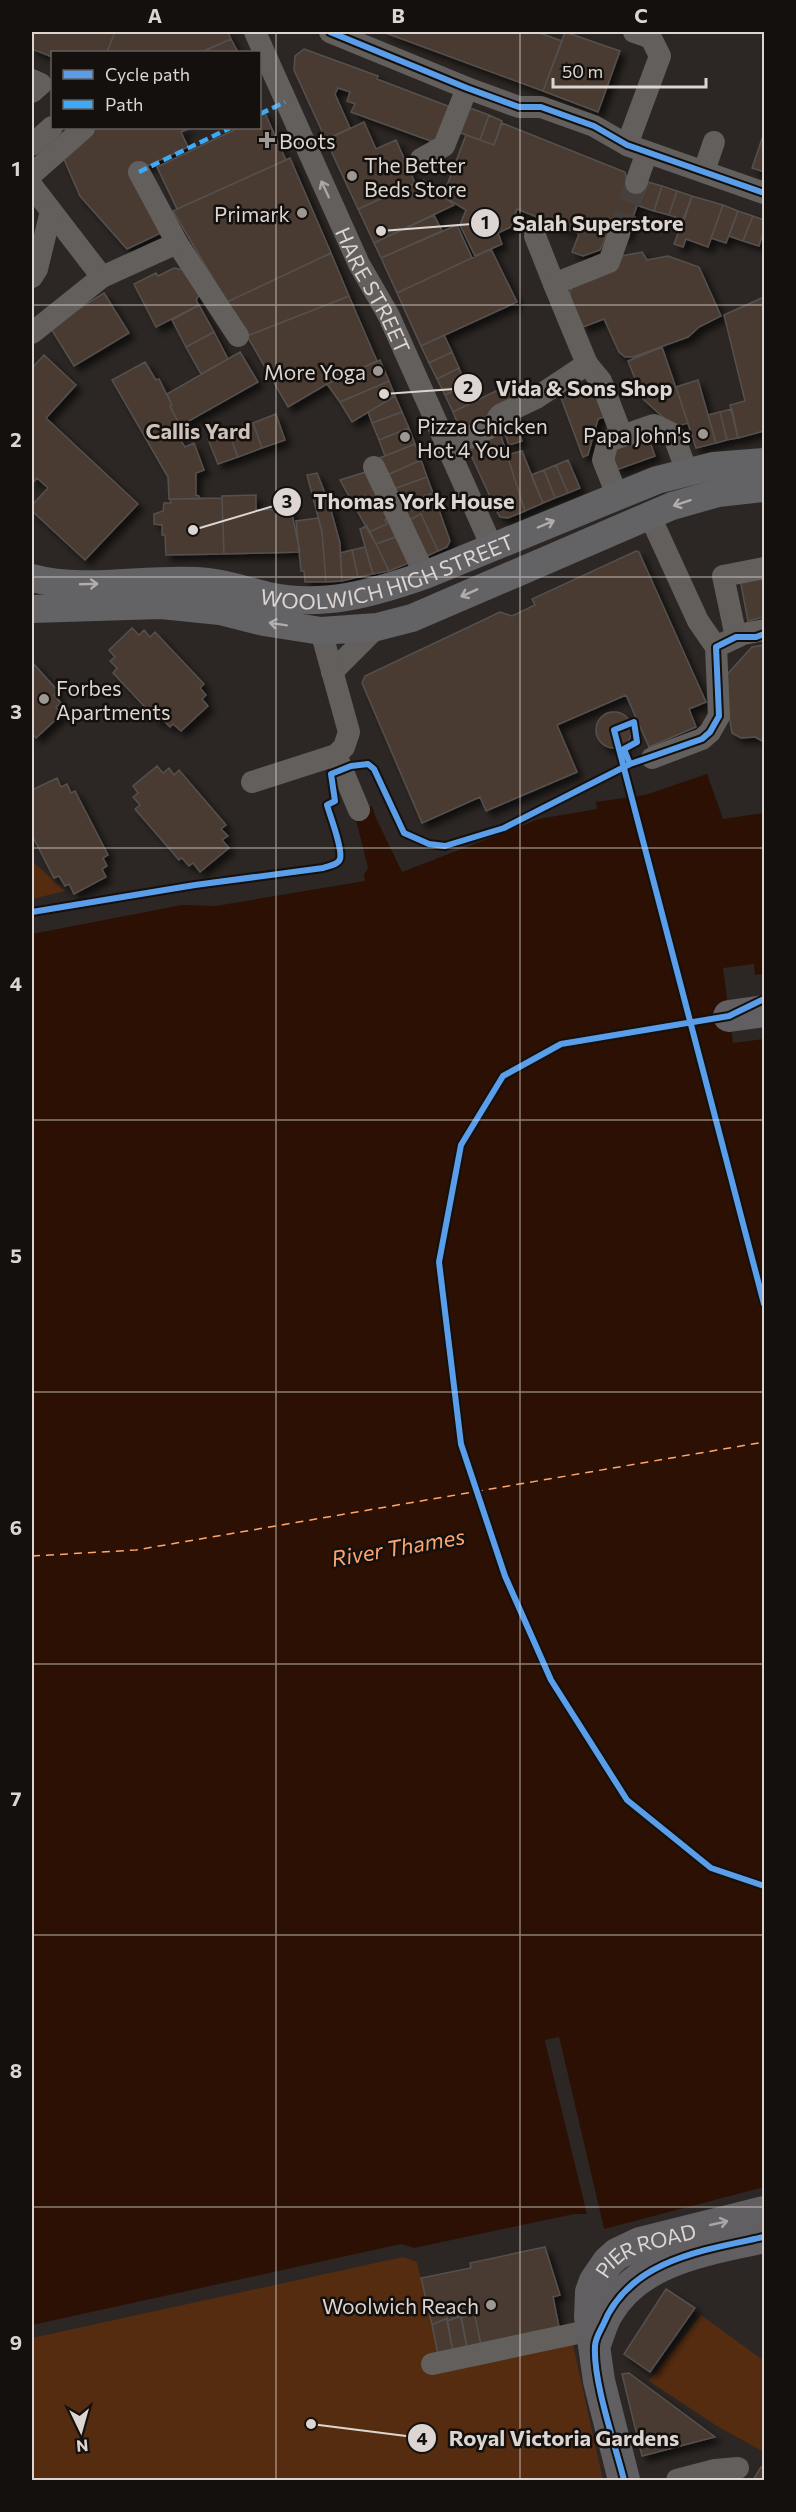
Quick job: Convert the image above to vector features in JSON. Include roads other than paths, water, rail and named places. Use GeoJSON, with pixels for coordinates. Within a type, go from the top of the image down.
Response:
{"type":"FeatureCollection","features":[{"type":"Feature","properties":{"kind":"highway"},"geometry":{"type":"LineString","coordinates":[[729,1016],[765,1011]]}},
{"type":"Feature","properties":{"kind":"highway","name":"PIER ROAD"},"geometry":{"type":"LineString","coordinates":[[624,2481],[599,2381],[590,2304],[594,2281],[600,2271],[617,2254],[640,2243],[765,2212]]}},
{"type":"Feature","properties":{"kind":"highway","name":"PIER ROAD"},"geometry":{"type":"LineString","coordinates":[[594,2337],[621,2294],[660,2265],[765,2237]]}},
{"type":"Feature","properties":{"kind":"main road","name":"WOOLWICH HIGH STREET"},"geometry":{"type":"LineString","coordinates":[[32,578],[75,585],[196,580],[234,585],[269,596],[305,601],[348,598],[389,588],[425,575],[657,480],[713,466],[765,462]]}},
{"type":"Feature","properties":{"kind":"main road","name":"WOOLWICH HIGH STREET"},"geometry":{"type":"LineString","coordinates":[[32,609],[161,605],[220,611],[264,622],[321,631],[377,627],[412,618],[650,514],[718,493],[765,488]]}},
{"type":"Feature","properties":{"kind":"street","name":"HARE STREET"},"geometry":{"type":"LineString","coordinates":[[255,32],[359,264],[389,316],[492,547]]}},
{"type":"Feature","properties":{"kind":"street"},"geometry":{"type":"LineString","coordinates":[[330,32],[467,88],[519,107],[542,107],[594,126],[637,148],[765,193]]}},
{"type":"Feature","properties":{"kind":"street"},"geometry":{"type":"LineString","coordinates":[[634,32],[651,38],[660,56],[637,148],[636,183]]}},
{"type":"Feature","properties":{"kind":"street"},"geometry":{"type":"LineString","coordinates":[[32,80],[41,84],[32,92]]}},
{"type":"Feature","properties":{"kind":"street"},"geometry":{"type":"LineString","coordinates":[[421,159],[444,146],[467,88]]}},
{"type":"Feature","properties":{"kind":"street"},"geometry":{"type":"LineString","coordinates":[[32,145],[51,128]]}},
{"type":"Feature","properties":{"kind":"street"},"geometry":{"type":"LineString","coordinates":[[32,174],[83,129]]}},
{"type":"Feature","properties":{"kind":"street"},"geometry":{"type":"LineString","coordinates":[[704,171],[714,142]]}},
{"type":"Feature","properties":{"kind":"street"},"geometry":{"type":"LineString","coordinates":[[139,172],[177,243],[238,336]]}},
{"type":"Feature","properties":{"kind":"street"},"geometry":{"type":"LineString","coordinates":[[32,186],[102,277]]}},
{"type":"Feature","properties":{"kind":"street"},"geometry":{"type":"LineString","coordinates":[[32,277],[37,269],[51,211]]}},
{"type":"Feature","properties":{"kind":"street"},"geometry":{"type":"LineString","coordinates":[[554,284],[609,262],[619,234]]}},
{"type":"Feature","properties":{"kind":"street"},"geometry":{"type":"LineString","coordinates":[[535,236],[587,364],[601,381],[622,436]]}},
{"type":"Feature","properties":{"kind":"street"},"geometry":{"type":"LineString","coordinates":[[32,333],[102,277],[177,243]]}},
{"type":"Feature","properties":{"kind":"street"},"geometry":{"type":"LineString","coordinates":[[447,448],[493,426],[500,415],[536,398],[587,364]]}},
{"type":"Feature","properties":{"kind":"street"},"geometry":{"type":"LineString","coordinates":[[617,495],[603,460],[608,441],[654,425],[673,434],[687,472]]}},
{"type":"Feature","properties":{"kind":"street"},"geometry":{"type":"LineString","coordinates":[[374,467],[425,575]]}},
{"type":"Feature","properties":{"kind":"street"},"geometry":{"type":"LineString","coordinates":[[650,514],[698,621],[716,647],[719,716],[710,732],[702,739],[652,758]]}},
{"type":"Feature","properties":{"kind":"street"},"geometry":{"type":"LineString","coordinates":[[736,637],[723,576],[765,568]]}},
{"type":"Feature","properties":{"kind":"street"},"geometry":{"type":"LineString","coordinates":[[332,672],[377,627]]}},
{"type":"Feature","properties":{"kind":"street"},"geometry":{"type":"LineString","coordinates":[[716,647],[736,637],[765,630]]}},
{"type":"Feature","properties":{"kind":"street"},"geometry":{"type":"LineString","coordinates":[[252,782],[336,755],[344,747],[349,732],[321,631]]}},
{"type":"Feature","properties":{"kind":"street"},"geometry":{"type":"LineString","coordinates":[[336,755],[359,810]]}},
{"type":"Feature","properties":{"kind":"street"},"geometry":{"type":"LineString","coordinates":[[432,2364],[594,2337]]}},
{"type":"Feature","properties":{"kind":"street"},"geometry":{"type":"LineString","coordinates":[[683,2480],[715,2470],[738,2468]]}},
{"type":"Feature","properties":{"kind":"water","name":"River Thames"},"geometry":{"type":"Polygon","coordinates":[[[707,774],[723,819],[764,813],[764,2187],[604,2229],[559,2037],[545,2041],[587,2214],[574,2214],[414,2248],[401,2244],[32,2325],[32,934],[182,905],[216,906],[365,881],[364,875],[368,868],[352,804],[359,810],[372,806],[402,872],[539,819],[597,809],[596,802],[645,795],[707,774]]]}},
{"type":"Feature","properties":{"kind":"tunnel"},"geometry":{"type":"LineString","coordinates":[[619,234],[636,183]]}},
{"type":"Feature","properties":{"kind":"place","name":"Boots"},"geometry":{"type":"Point","coordinates":[267,140]}},
{"type":"Feature","properties":{"kind":"place","name":"The Better Beds Store"},"geometry":{"type":"Point","coordinates":[352,176]}},
{"type":"Feature","properties":{"kind":"place","name":"Primark"},"geometry":{"type":"Point","coordinates":[302,213]}},
{"type":"Feature","properties":{"kind":"place","name":"Salah Superstore"},"geometry":{"type":"Point","coordinates":[381,231]}},
{"type":"Feature","properties":{"kind":"place","name":"More Yoga"},"geometry":{"type":"Point","coordinates":[378,371]}},
{"type":"Feature","properties":{"kind":"place","name":"Vida & Sons Shop"},"geometry":{"type":"Point","coordinates":[384,394]}},
{"type":"Feature","properties":{"kind":"place","name":"Papa John's"},"geometry":{"type":"Point","coordinates":[703,434]}},
{"type":"Feature","properties":{"kind":"place","name":"Pizza Chicken Hot 4 You"},"geometry":{"type":"Point","coordinates":[405,437]}},
{"type":"Feature","properties":{"kind":"place","name":"Thomas York House"},"geometry":{"type":"Point","coordinates":[193,530]}},
{"type":"Feature","properties":{"kind":"place","name":"Forbes Apartments"},"geometry":{"type":"Point","coordinates":[44,699]}},
{"type":"Feature","properties":{"kind":"place","name":"Woolwich Reach"},"geometry":{"type":"Point","coordinates":[491,2305]}},
{"type":"Feature","properties":{"kind":"place","name":"Royal Victoria Gardens"},"geometry":{"type":"Point","coordinates":[311,2424]}},
{"type":"Feature","properties":{"kind":"district","name":"Callis Yard"},"geometry":{"type":"Point","coordinates":[198,430]}}]}
